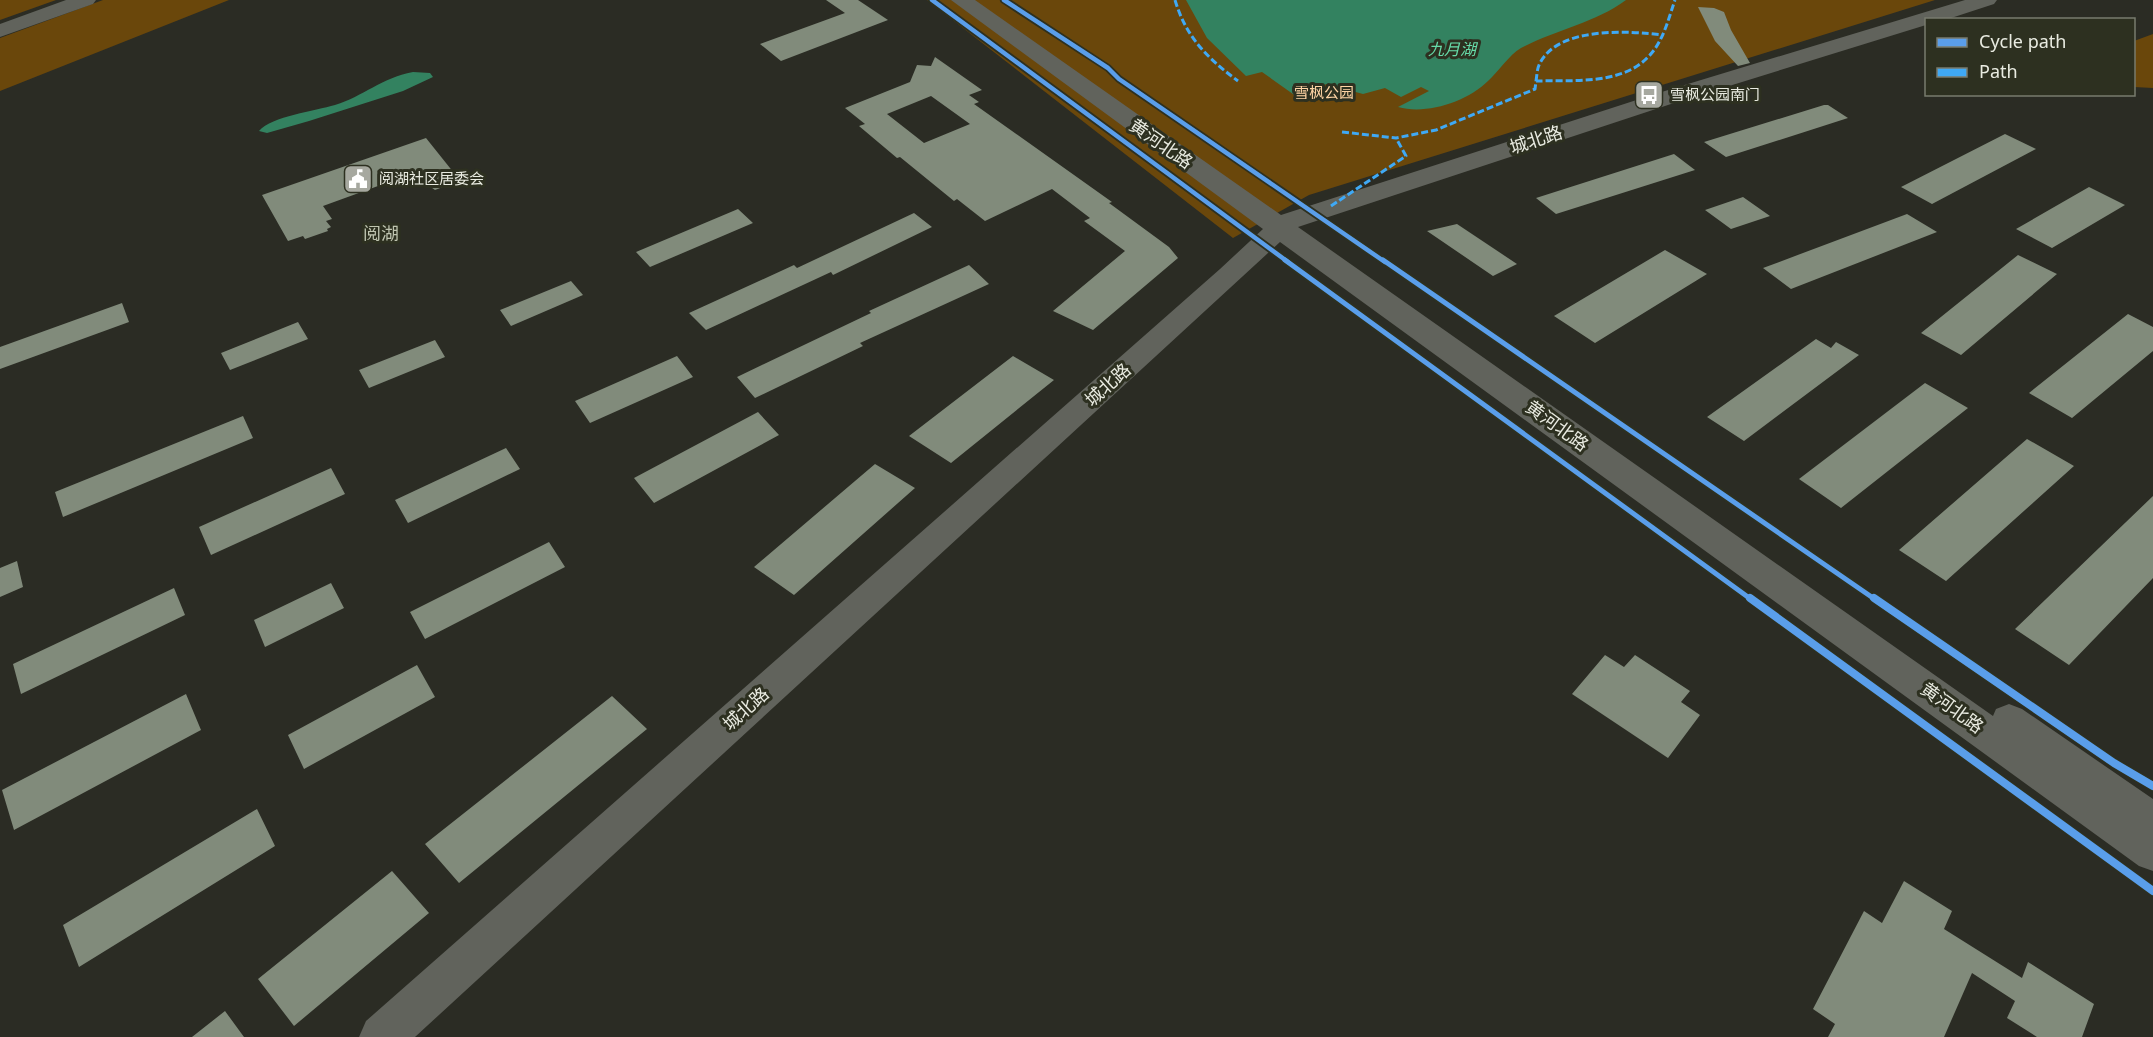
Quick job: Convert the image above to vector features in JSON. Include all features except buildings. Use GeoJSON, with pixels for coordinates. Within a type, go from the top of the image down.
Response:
{"type":"FeatureCollection","features":[{"type":"Feature","properties":{"kind":"main road"},"geometry":{"type":"LineString","coordinates":[[0,31],[86,0]]}},
{"type":"Feature","properties":{"kind":"main road","name":"黄河北路"},"geometry":{"type":"LineString","coordinates":[[961,0],[1288,223],[1326,244],[2153,822]]}},
{"type":"Feature","properties":{"kind":"main road","name":"黄河北路"},"geometry":{"type":"LineString","coordinates":[[982,0],[2153,852]]}},
{"type":"Feature","properties":{"kind":"main road","name":"城北路"},"geometry":{"type":"LineString","coordinates":[[1928,18],[1987,0]]}},
{"type":"Feature","properties":{"kind":"main road","name":"城北路"},"geometry":{"type":"LineString","coordinates":[[382,1037],[1288,223],[1653,102],[1925,19]]}},
{"type":"Feature","properties":{"kind":"green space"},"geometry":{"type":"Polygon","coordinates":[[[0,0],[56,0],[0,20],[0,0]]]}},
{"type":"Feature","properties":{"kind":"green space"},"geometry":{"type":"Polygon","coordinates":[[[103,0],[229,0],[0,91],[0,38],[103,0]]]}},
{"type":"Feature","properties":{"kind":"green space","name":"雪枫公园"},"geometry":{"type":"Polygon","coordinates":[[[927,0],[1935,0],[1309,195],[1233,238],[927,0]]]}},
{"type":"Feature","properties":{"kind":"green space"},"geometry":{"type":"Polygon","coordinates":[[[2153,34],[2153,88],[2135,87],[2135,41],[2153,34]]]}},
{"type":"Feature","properties":{"kind":"water","name":"九月湖"},"geometry":{"type":"Polygon","coordinates":[[[1186,0],[1626,0],[1588,21],[1521,48],[1488,81],[1458,101],[1433,108],[1409,109],[1398,107],[1429,91],[1421,87],[1401,97],[1385,88],[1363,94],[1326,84],[1312,98],[1300,99],[1262,72],[1246,76],[1207,38],[1186,0]]]}},
{"type":"Feature","properties":{"kind":"water"},"geometry":{"type":"Polygon","coordinates":[[[413,72],[430,73],[433,77],[403,91],[309,121],[267,133],[259,131],[274,121],[335,105],[391,78],[413,72]]]}},
{"type":"Feature","properties":{"kind":"marked path"},"geometry":{"type":"LineString","coordinates":[[1175,0],[1184,27],[1191,38],[1206,56],[1238,81]]}},
{"type":"Feature","properties":{"kind":"marked path"},"geometry":{"type":"LineString","coordinates":[[1342,132],[1396,138],[1436,130],[1535,89],[1536,81],[1594,79],[1637,67],[1657,46],[1675,0]]}},
{"type":"Feature","properties":{"kind":"marked path"},"geometry":{"type":"LineString","coordinates":[[1536,81],[1540,63],[1550,50],[1566,41],[1606,33],[1663,35]]}},
{"type":"Feature","properties":{"kind":"marked path"},"geometry":{"type":"LineString","coordinates":[[1331,206],[1406,156],[1396,138]]}},
{"type":"Feature","properties":{"kind":"cycle path"},"geometry":{"type":"LineString","coordinates":[[932,0],[1244,230],[2153,891]]}},
{"type":"Feature","properties":{"kind":"cycle path"},"geometry":{"type":"LineString","coordinates":[[1004,0],[1108,68],[1119,79],[2114,763],[2153,786]]}},
{"type":"Feature","properties":{"kind":"place","name":"雪枫公园南门"},"geometry":{"type":"Point","coordinates":[1649,95]}},
{"type":"Feature","properties":{"kind":"place","name":"阅湖社区居委会"},"geometry":{"type":"Point","coordinates":[358,179]}},
{"type":"Feature","properties":{"kind":"district","name":"阅湖"},"geometry":{"type":"Point","coordinates":[381,234]}}]}
